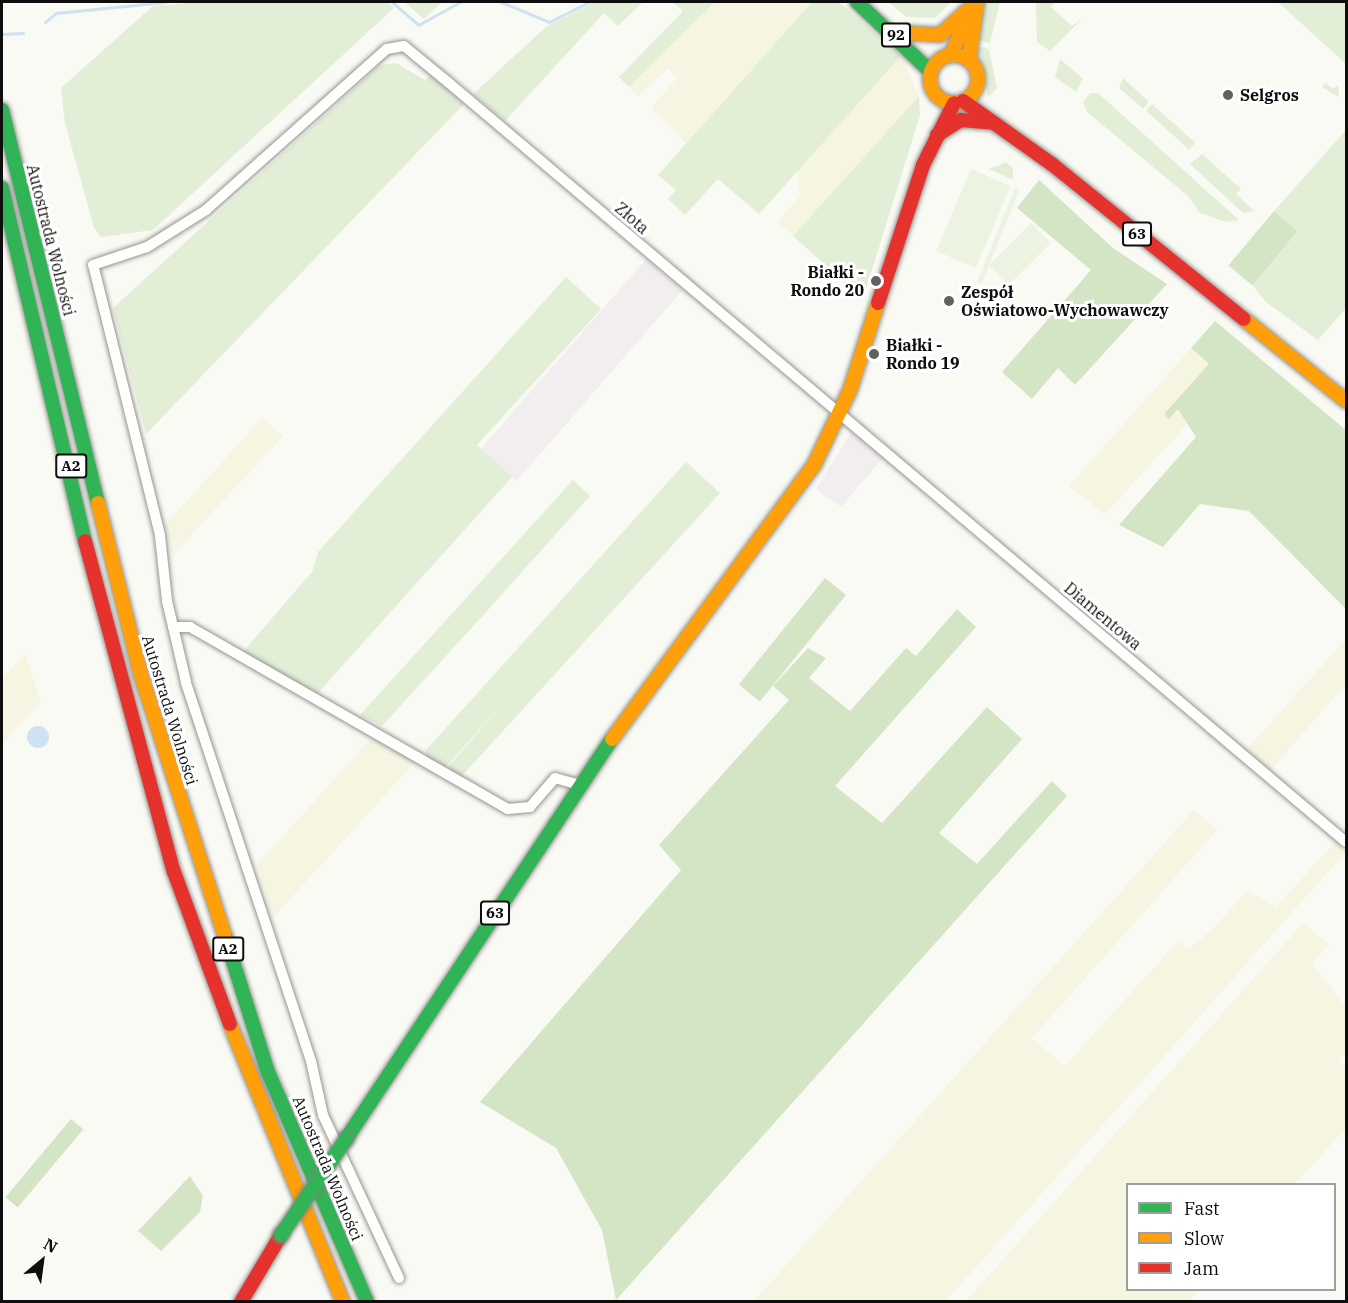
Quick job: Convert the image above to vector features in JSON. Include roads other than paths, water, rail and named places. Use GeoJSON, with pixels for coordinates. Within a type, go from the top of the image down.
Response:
{"type":"FeatureCollection","features":[{"type":"Feature","properties":{"kind":"main road","name":"92"},"geometry":{"type":"LineString","coordinates":[[857,2],[931,72]]}},
{"type":"Feature","properties":{"kind":"main road","name":"92"},"geometry":{"type":"LineString","coordinates":[[868,2],[904,33],[946,57]]}},
{"type":"Feature","properties":{"kind":"main road"},"geometry":{"type":"LineString","coordinates":[[931,72],[946,57],[972,4]]}},
{"type":"Feature","properties":{"kind":"main road"},"geometry":{"type":"LineString","coordinates":[[904,33],[940,35],[972,4]]}},
{"type":"Feature","properties":{"kind":"main road"},"geometry":{"type":"LineString","coordinates":[[972,4],[969,61],[977,75],[976,88]]}},
{"type":"Feature","properties":{"kind":"main road"},"geometry":{"type":"LineString","coordinates":[[946,57],[969,61]]}},
{"type":"Feature","properties":{"kind":"main road","name":"63"},"geometry":{"type":"LineString","coordinates":[[923,165],[935,94],[931,72]]}},
{"type":"Feature","properties":{"kind":"main road","name":"63"},"geometry":{"type":"LineString","coordinates":[[241,1302],[281,1235],[646,688],[795,494],[841,414],[923,165],[936,136],[958,102],[976,88],[1053,165]]}},
{"type":"Feature","properties":{"kind":"main road","name":"63"},"geometry":{"type":"LineString","coordinates":[[935,94],[958,102],[995,123],[1053,165],[1347,401]]}},
{"type":"Feature","properties":{"kind":"main road","name":"Autostrada Wolności"},"geometry":{"type":"LineString","coordinates":[[2,110],[140,672],[268,1072],[367,1302]]}},
{"type":"Feature","properties":{"kind":"main road"},"geometry":{"type":"LineString","coordinates":[[936,136],[962,120],[995,123]]}},
{"type":"Feature","properties":{"kind":"main road","name":"A2"},"geometry":{"type":"LineString","coordinates":[[2,188],[116,672],[174,872],[254,1090],[343,1302]]}},
{"type":"Feature","properties":{"kind":"street","name":"Złota"},"geometry":{"type":"LineString","coordinates":[[173,627],[160,535],[93,265],[147,247],[206,210],[372,58],[404,46],[841,414]]}},
{"type":"Feature","properties":{"kind":"street","name":"Diamentowa"},"geometry":{"type":"LineString","coordinates":[[841,414],[1347,842]]}},
{"type":"Feature","properties":{"kind":"street"},"geometry":{"type":"LineString","coordinates":[[399,1278],[323,1115],[311,1061],[238,850],[173,627],[190,627],[508,809],[530,807],[555,778],[580,785]]}},
{"type":"Feature","properties":{"kind":"water"},"geometry":{"type":"Polygon","coordinates":[[[38,726],[46,729],[49,737],[46,745],[38,748],[30,745],[27,737],[30,729],[38,726]]]}},
{"type":"Feature","properties":{"kind":"waterway"},"geometry":{"type":"LineString","coordinates":[[45,22],[56,13],[165,2]]}},
{"type":"Feature","properties":{"kind":"waterway"},"geometry":{"type":"LineString","coordinates":[[392,2],[418,25],[460,2]]}},
{"type":"Feature","properties":{"kind":"waterway"},"geometry":{"type":"LineString","coordinates":[[501,2],[549,22],[589,2]]}},
{"type":"Feature","properties":{"kind":"waterway"},"geometry":{"type":"LineString","coordinates":[[2,34],[23,33]]}},
{"type":"Feature","properties":{"kind":"place","name":"Selgros"},"geometry":{"type":"Point","coordinates":[1228,95]}},
{"type":"Feature","properties":{"kind":"place","name":"Białki - Rondo 20"},"geometry":{"type":"Point","coordinates":[876,281]}},
{"type":"Feature","properties":{"kind":"place","name":"Zespół Oświatowo-Wychowawczy"},"geometry":{"type":"Point","coordinates":[949,301]}},
{"type":"Feature","properties":{"kind":"place","name":"Białki - Rondo 19"},"geometry":{"type":"Point","coordinates":[874,354]}}]}
